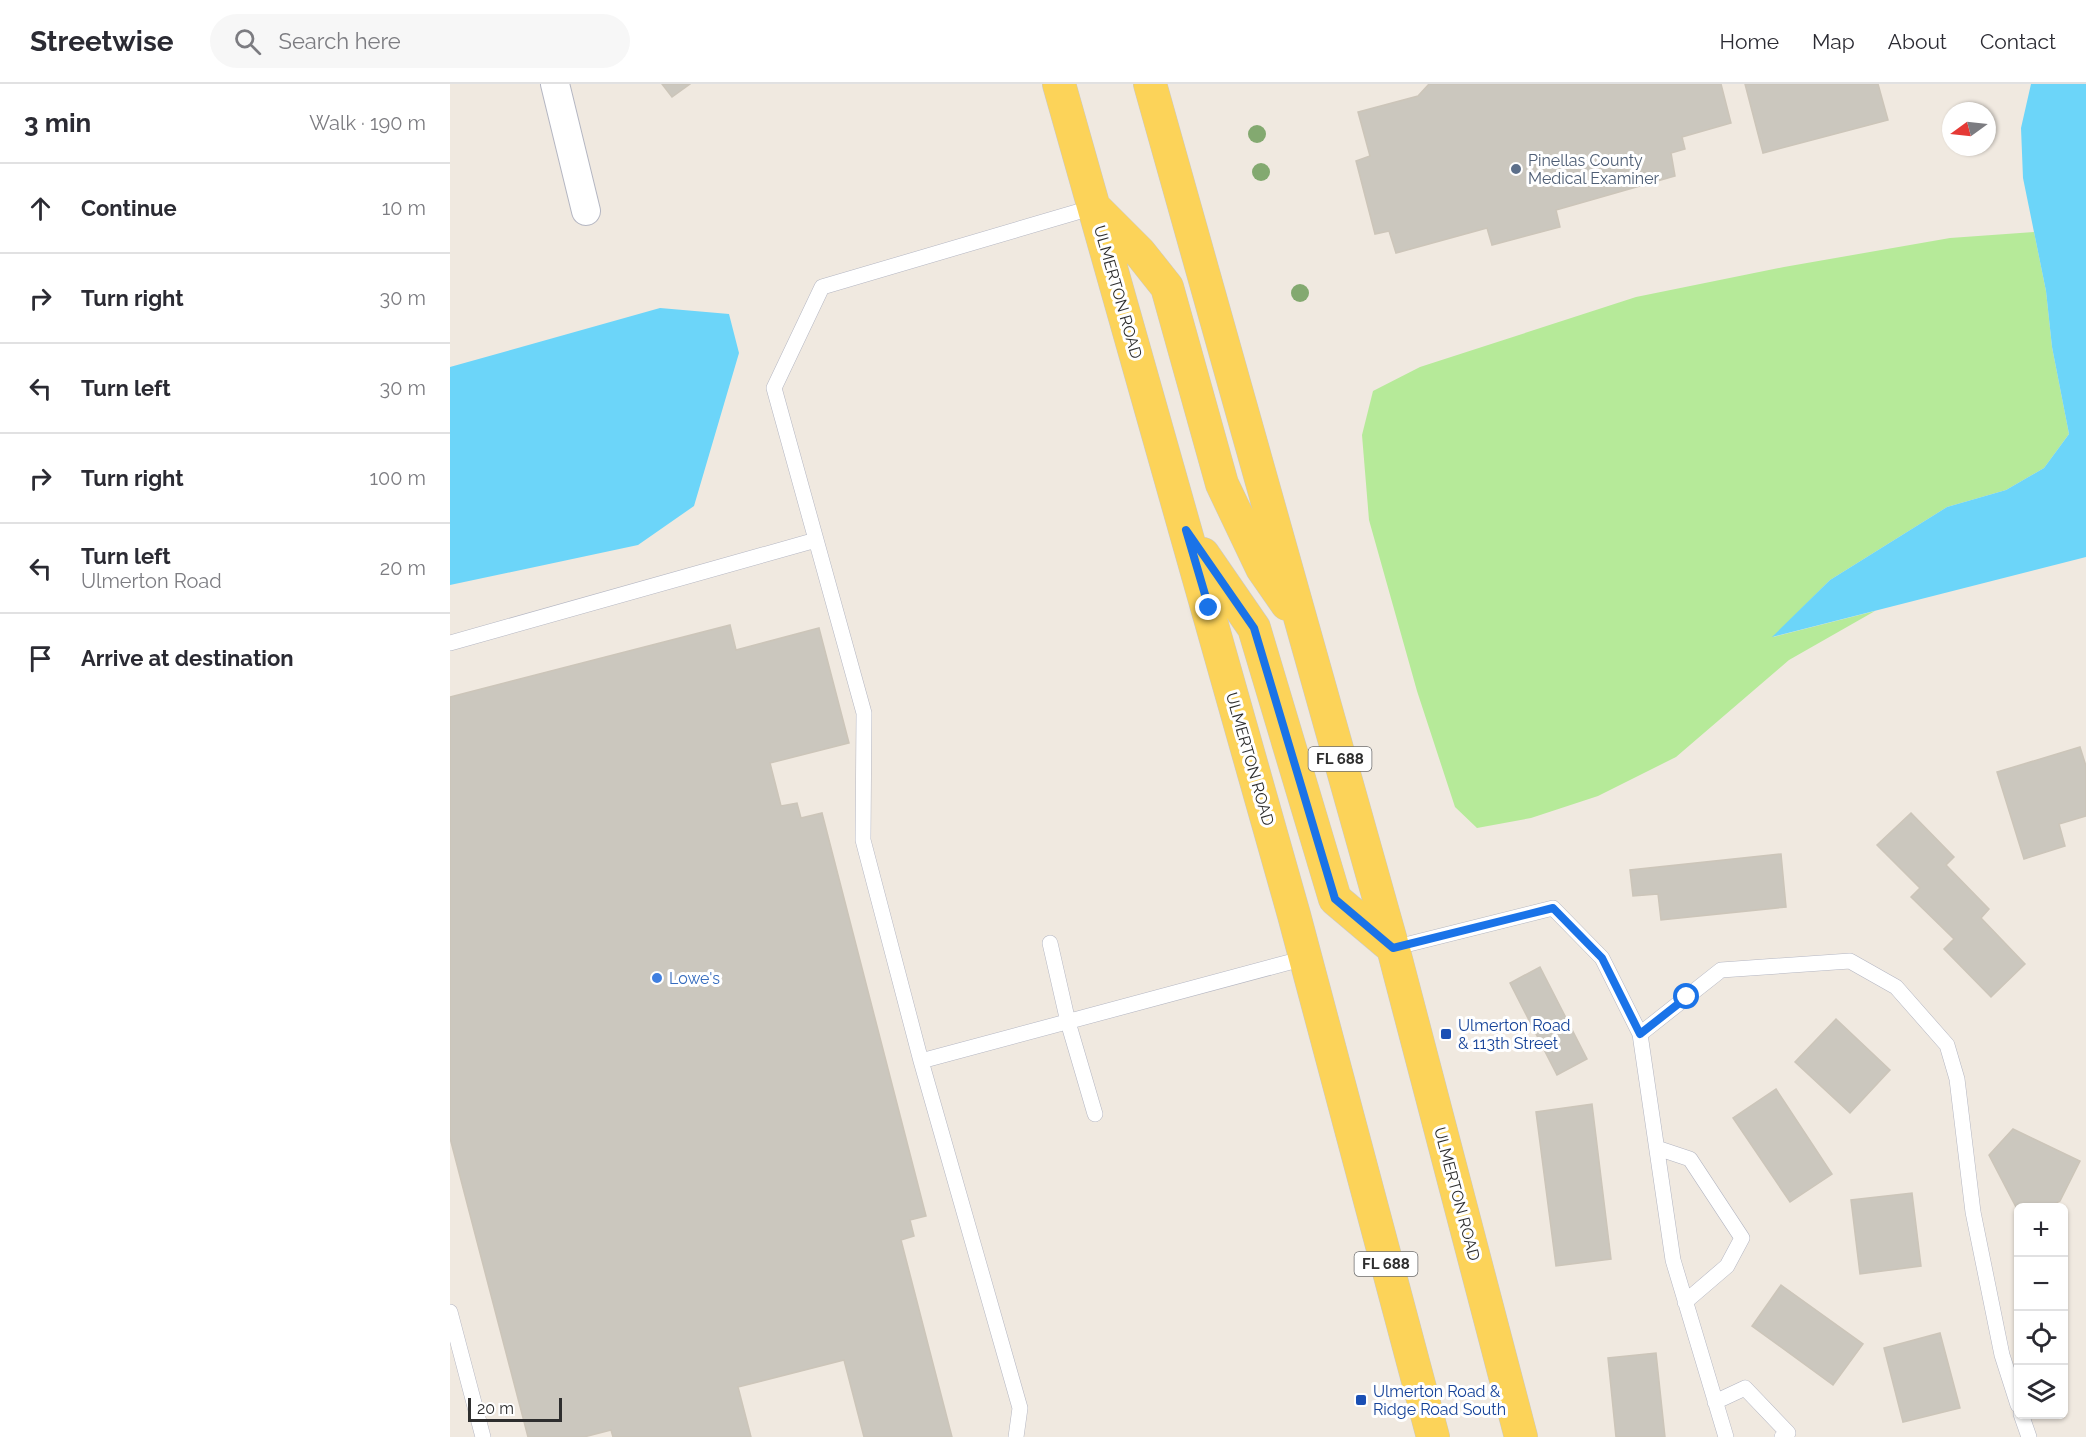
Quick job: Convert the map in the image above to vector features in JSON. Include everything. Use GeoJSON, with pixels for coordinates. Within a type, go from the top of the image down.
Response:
{"type":"FeatureCollection","features":[{"type":"Feature","properties":{"kind":"main road","name":"ULMERTON ROAD"},"geometry":{"type":"LineString","coordinates":[[1059,84],[1305,958],[1433,1437]]}},
{"type":"Feature","properties":{"kind":"main road","name":"ULMERTON ROAD"},"geometry":{"type":"LineString","coordinates":[[1150,84],[1393,948],[1521,1437]]}},
{"type":"Feature","properties":{"kind":"main road"},"geometry":{"type":"LineString","coordinates":[[1094,207],[1140,253],[1167,287],[1222,484],[1262,568],[1302,626]]}},
{"type":"Feature","properties":{"kind":"main road"},"geometry":{"type":"LineString","coordinates":[[1186,530],[1254,628],[1335,899],[1393,948]]}},
{"type":"Feature","properties":{"kind":"street"},"geometry":{"type":"LineString","coordinates":[[555,84],[586,211]]}},
{"type":"Feature","properties":{"kind":"lane"},"geometry":{"type":"LineString","coordinates":[[1016,1437],[1020,1408],[921,1061],[863,840],[864,713],[774,387],[822,287],[1094,207]]}},
{"type":"Feature","properties":{"kind":"lane"},"geometry":{"type":"LineString","coordinates":[[450,643],[816,540]]}},
{"type":"Feature","properties":{"kind":"lane"},"geometry":{"type":"LineString","coordinates":[[1393,948],[1553,908],[1602,958],[1640,1034],[1673,1260],[1726,1437]]}},
{"type":"Feature","properties":{"kind":"lane"},"geometry":{"type":"LineString","coordinates":[[1050,943],[1068,1022],[1095,1114]]}},
{"type":"Feature","properties":{"kind":"lane"},"geometry":{"type":"LineString","coordinates":[[921,1061],[1305,958]]}},
{"type":"Feature","properties":{"kind":"lane"},"geometry":{"type":"LineString","coordinates":[[1640,1034],[1721,970],[1850,961],[1896,987],[1947,1045],[1957,1079],[1973,1212],[2002,1355],[2014,1390]]}},
{"type":"Feature","properties":{"kind":"lane"},"geometry":{"type":"LineString","coordinates":[[1657,1149],[1689,1159],[1742,1238],[1727,1266],[1685,1302]]}},
{"type":"Feature","properties":{"kind":"lane"},"geometry":{"type":"LineString","coordinates":[[450,1312],[483,1437]]}},
{"type":"Feature","properties":{"kind":"lane"},"geometry":{"type":"LineString","coordinates":[[1715,1402],[1745,1388],[1788,1433],[1782,1437]]}},
{"type":"Feature","properties":{"kind":"lane"},"geometry":{"type":"LineString","coordinates":[[2023,1419],[2029,1437]]}},
{"type":"Feature","properties":{"kind":"green space"},"geometry":{"type":"Polygon","coordinates":[[[2034,232],[2046,291],[2052,347],[2069,434],[2044,468],[2006,490],[1947,507],[1830,580],[1773,637],[1875,611],[1789,660],[1676,757],[1598,796],[1531,818],[1477,828],[1455,807],[1417,691],[1369,520],[1362,435],[1373,391],[1420,367],[1636,297],[1784,267],[1950,238],[2034,232]]]}},
{"type":"Feature","properties":{"kind":"water"},"geometry":{"type":"Polygon","coordinates":[[[2031,84],[2086,84],[2086,557],[1772,637],[1830,580],[1947,507],[2006,490],[2044,468],[2069,434],[2052,347],[2046,291],[2023,178],[2021,128],[2031,84]]]}},
{"type":"Feature","properties":{"kind":"water"},"geometry":{"type":"Polygon","coordinates":[[[660,308],[729,314],[739,353],[694,506],[638,545],[450,585],[450,367],[660,308]]]}},
{"type":"Feature","properties":{"kind":"building"},"geometry":{"type":"Polygon","coordinates":[[[662,84],[690,84],[672,97],[662,84]]]}},
{"type":"Feature","properties":{"kind":"building","name":"Pinellas County Medical Examiner"},"geometry":{"type":"Polygon","coordinates":[[[1429,84],[1721,84],[1731,123],[1682,137],[1685,149],[1671,153],[1675,176],[1556,210],[1560,227],[1492,245],[1487,228],[1396,253],[1389,231],[1375,234],[1356,161],[1370,156],[1358,112],[1418,96],[1429,84]]]}},
{"type":"Feature","properties":{"kind":"building"},"geometry":{"type":"Polygon","coordinates":[[[1745,84],[1878,84],[1888,120],[1763,153],[1745,84]]]}},
{"type":"Feature","properties":{"kind":"building","name":"Lowe's"},"geometry":{"type":"Polygon","coordinates":[[[730,625],[736,650],[819,628],[849,743],[770,763],[781,806],[797,803],[801,818],[822,813],[926,1216],[910,1220],[914,1236],[901,1240],[952,1437],[864,1437],[844,1360],[738,1387],[751,1437],[613,1437],[611,1430],[584,1437],[528,1437],[450,1138],[450,697],[730,625]]]}},
{"type":"Feature","properties":{"kind":"building"},"geometry":{"type":"Polygon","coordinates":[[[2080,747],[2086,766],[2086,816],[2059,824],[2065,846],[2024,859],[1997,772],[2080,747]]]}},
{"type":"Feature","properties":{"kind":"building"},"geometry":{"type":"Polygon","coordinates":[[[1911,813],[1954,857],[1946,865],[1989,909],[1981,918],[2025,964],[1991,997],[1944,949],[1954,939],[1911,897],[1920,888],[1877,845],[1911,813]]]}},
{"type":"Feature","properties":{"kind":"building"},"geometry":{"type":"Polygon","coordinates":[[[1781,854],[1786,907],[1661,920],[1658,894],[1633,896],[1630,870],[1781,854]]]}},
{"type":"Feature","properties":{"kind":"building"},"geometry":{"type":"Polygon","coordinates":[[[1540,967],[1587,1059],[1557,1075],[1510,983],[1540,967]]]}},
{"type":"Feature","properties":{"kind":"building"},"geometry":{"type":"Polygon","coordinates":[[[1836,1019],[1890,1070],[1850,1113],[1795,1062],[1836,1019]]]}},
{"type":"Feature","properties":{"kind":"building"},"geometry":{"type":"Polygon","coordinates":[[[1776,1089],[1832,1174],[1790,1202],[1733,1118],[1776,1089]]]}},
{"type":"Feature","properties":{"kind":"building"},"geometry":{"type":"Polygon","coordinates":[[[1592,1104],[1611,1259],[1556,1266],[1536,1112],[1592,1104]]]}},
{"type":"Feature","properties":{"kind":"building"},"geometry":{"type":"Polygon","coordinates":[[[2013,1129],[2080,1161],[2060,1201],[2056,1203],[2014,1203],[1989,1155],[2013,1129]]]}},
{"type":"Feature","properties":{"kind":"building"},"geometry":{"type":"Polygon","coordinates":[[[1912,1193],[1921,1266],[1860,1274],[1851,1200],[1912,1193]]]}},
{"type":"Feature","properties":{"kind":"building"},"geometry":{"type":"Polygon","coordinates":[[[1781,1285],[1863,1344],[1833,1385],[1752,1326],[1781,1285]]]}},
{"type":"Feature","properties":{"kind":"building"},"geometry":{"type":"Polygon","coordinates":[[[1940,1333],[1960,1408],[1903,1422],[1884,1348],[1940,1333]]]}},
{"type":"Feature","properties":{"kind":"building"},"geometry":{"type":"Polygon","coordinates":[[[1656,1353],[1665,1437],[1616,1437],[1608,1358],[1656,1353]]]}},
{"type":"Feature","properties":{"kind":"place","name":"Pinellas County Medical Examiner"},"geometry":{"type":"Point","coordinates":[1516,169]}},
{"type":"Feature","properties":{"kind":"place","name":"Lowe's"},"geometry":{"type":"Point","coordinates":[657,978]}},
{"type":"Feature","properties":{"kind":"place","name":"Ulmerton Road & 113th Street"},"geometry":{"type":"Point","coordinates":[1446,1034]}},
{"type":"Feature","properties":{"kind":"place","name":"Ulmerton Road & Ridge Road South"},"geometry":{"type":"Point","coordinates":[1361,1400]}},
{"type":"Feature","properties":{"kind":"route"},"geometry":{"type":"LineString","coordinates":[[1209,608],[1186,530],[1254,628],[1335,899],[1393,948],[1553,908],[1602,958],[1640,1034],[1687,997]]}}]}
